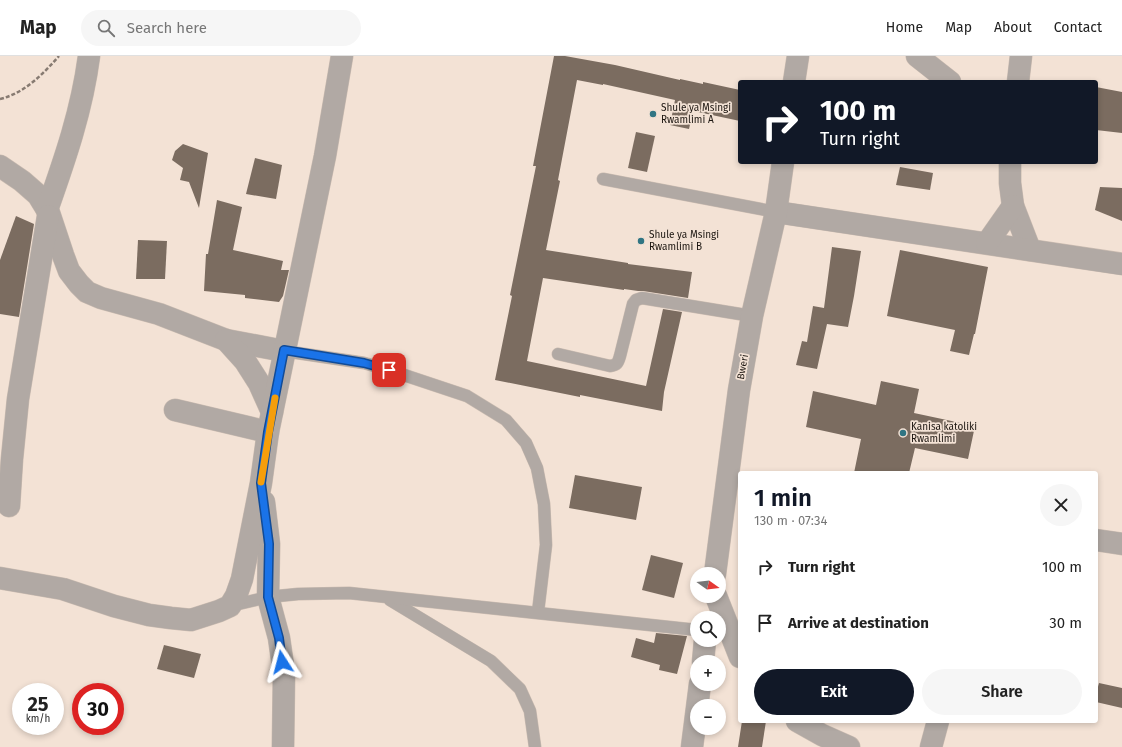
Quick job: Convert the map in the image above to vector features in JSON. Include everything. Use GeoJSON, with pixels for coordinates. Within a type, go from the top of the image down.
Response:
{"type":"FeatureCollection","features":[{"type":"Feature","properties":{"kind":"street"},"geometry":{"type":"LineString","coordinates":[[9,506],[18,399],[48,211],[77,118],[86,80],[89,56]]}},
{"type":"Feature","properties":{"kind":"street"},"geometry":{"type":"LineString","coordinates":[[0,578],[63,589],[114,606],[171,618],[191,620],[230,606],[236,596],[242,579],[261,483],[270,422],[324,156],[342,56]]}},
{"type":"Feature","properties":{"kind":"street"},"geometry":{"type":"LineString","coordinates":[[794,80],[798,56]]}},
{"type":"Feature","properties":{"kind":"street"},"geometry":{"type":"LineString","coordinates":[[917,56],[947,80]]}},
{"type":"Feature","properties":{"kind":"street"},"geometry":{"type":"LineString","coordinates":[[1018,80],[1021,56]]}},
{"type":"Feature","properties":{"kind":"street","name":"Bweri"},"geometry":{"type":"LineString","coordinates":[[717,567],[734,488],[739,390],[752,316],[776,212],[783,164]]}},
{"type":"Feature","properties":{"kind":"street"},"geometry":{"type":"LineString","coordinates":[[1010,164],[1010,183],[1013,206],[1030,250]]}},
{"type":"Feature","properties":{"kind":"street"},"geometry":{"type":"LineString","coordinates":[[0,166],[38,195],[48,211],[70,271],[87,292],[101,298],[166,317],[226,340],[284,350]]}},
{"type":"Feature","properties":{"kind":"street"},"geometry":{"type":"LineString","coordinates":[[987,243],[1013,206]]}},
{"type":"Feature","properties":{"kind":"street"},"geometry":{"type":"LineString","coordinates":[[776,212],[1122,264]]}},
{"type":"Feature","properties":{"kind":"street"},"geometry":{"type":"LineString","coordinates":[[226,340],[245,361],[259,383],[270,422]]}},
{"type":"Feature","properties":{"kind":"street"},"geometry":{"type":"LineString","coordinates":[[175,410],[270,422]]}},
{"type":"Feature","properties":{"kind":"street"},"geometry":{"type":"LineString","coordinates":[[261,483],[269,544],[268,597],[279,638],[284,673],[283,747]]}},
{"type":"Feature","properties":{"kind":"street"},"geometry":{"type":"LineString","coordinates":[[1098,540],[1122,544]]}},
{"type":"Feature","properties":{"kind":"street"},"geometry":{"type":"LineString","coordinates":[[719,603],[738,652]]}},
{"type":"Feature","properties":{"kind":"street"},"geometry":{"type":"LineString","coordinates":[[692,747],[699,691]]}},
{"type":"Feature","properties":{"kind":"street"},"geometry":{"type":"LineString","coordinates":[[801,723],[822,735],[849,747]]}},
{"type":"Feature","properties":{"kind":"street"},"geometry":{"type":"LineString","coordinates":[[931,747],[937,723]]}},
{"type":"Feature","properties":{"kind":"lane"},"geometry":{"type":"LineString","coordinates":[[602,179],[776,212]]}},
{"type":"Feature","properties":{"kind":"lane"},"geometry":{"type":"LineString","coordinates":[[558,354],[610,366],[616,365],[620,356],[633,304],[636,300],[642,298],[752,316]]}},
{"type":"Feature","properties":{"kind":"lane"},"geometry":{"type":"LineString","coordinates":[[284,350],[364,363],[389,370],[467,396],[506,420],[526,443],[537,468],[544,504],[546,545],[538,612]]}},
{"type":"Feature","properties":{"kind":"lane"},"geometry":{"type":"LineString","coordinates":[[230,606],[268,597],[298,594],[349,593],[690,629]]}},
{"type":"Feature","properties":{"kind":"lane"},"geometry":{"type":"LineString","coordinates":[[387,598],[491,661],[520,689],[530,711],[535,747]]}},
{"type":"Feature","properties":{"kind":"path"},"geometry":{"type":"LineString","coordinates":[[0,99],[25,88],[47,70],[59,56]]}},
{"type":"Feature","properties":{"kind":"building"},"geometry":{"type":"Polygon","coordinates":[[[554,56],[565,56],[615,65],[680,80],[703,84],[703,82],[738,90],[738,121],[693,111],[689,129],[670,125],[675,100],[603,84],[577,80],[558,180],[560,181],[546,250],[628,264],[692,272],[688,298],[543,278],[527,361],[646,386],[663,309],[682,312],[664,392],[662,411],[580,395],[580,397],[495,380],[512,296],[510,295],[536,166],[533,166],[554,56]]]}},
{"type":"Feature","properties":{"kind":"building"},"geometry":{"type":"Polygon","coordinates":[[[1098,87],[1122,92],[1122,133],[1098,130],[1098,87]]]}},
{"type":"Feature","properties":{"kind":"building"},"geometry":{"type":"Polygon","coordinates":[[[636,132],[655,136],[647,172],[628,168],[636,132]]]}},
{"type":"Feature","properties":{"kind":"building"},"geometry":{"type":"Polygon","coordinates":[[[183,144],[208,153],[199,208],[189,182],[180,180],[183,168],[172,160],[175,151],[183,144]]]}},
{"type":"Feature","properties":{"kind":"building"},"geometry":{"type":"Polygon","coordinates":[[[255,158],[282,165],[276,199],[246,194],[255,158]]]}},
{"type":"Feature","properties":{"kind":"building"},"geometry":{"type":"Polygon","coordinates":[[[900,167],[933,173],[930,190],[896,185],[900,167]]]}},
{"type":"Feature","properties":{"kind":"building"},"geometry":{"type":"Polygon","coordinates":[[[1100,187],[1122,188],[1122,221],[1095,210],[1100,187]]]}},
{"type":"Feature","properties":{"kind":"building"},"geometry":{"type":"Polygon","coordinates":[[[217,200],[242,207],[233,250],[283,261],[281,270],[289,270],[283,296],[279,302],[245,298],[245,295],[204,291],[206,254],[208,254],[217,200]]]}},
{"type":"Feature","properties":{"kind":"building"},"geometry":{"type":"Polygon","coordinates":[[[16,216],[34,224],[19,317],[0,314],[0,260],[16,216]]]}},
{"type":"Feature","properties":{"kind":"building"},"geometry":{"type":"Polygon","coordinates":[[[138,240],[167,241],[165,279],[136,279],[138,240]]]}},
{"type":"Feature","properties":{"kind":"building"},"geometry":{"type":"Polygon","coordinates":[[[832,247],[861,251],[848,327],[827,324],[817,369],[796,365],[802,341],[807,342],[813,306],[824,308],[832,247]]]}},
{"type":"Feature","properties":{"kind":"building"},"geometry":{"type":"Polygon","coordinates":[[[900,250],[988,267],[975,334],[969,355],[950,351],[955,330],[887,316],[900,250]]]}},
{"type":"Feature","properties":{"kind":"building","name":"Kanisa katoliki Rwamlimi"},"geometry":{"type":"Polygon","coordinates":[[[881,381],[919,389],[914,413],[975,426],[968,459],[915,448],[909,471],[854,471],[861,439],[806,427],[813,391],[876,405],[881,381]]]}},
{"type":"Feature","properties":{"kind":"building"},"geometry":{"type":"Polygon","coordinates":[[[575,475],[642,487],[636,520],[569,508],[575,475]]]}},
{"type":"Feature","properties":{"kind":"building"},"geometry":{"type":"Polygon","coordinates":[[[651,555],[683,563],[674,598],[642,590],[651,555]]]}},
{"type":"Feature","properties":{"kind":"building"},"geometry":{"type":"Polygon","coordinates":[[[656,633],[687,636],[677,674],[659,670],[660,665],[631,657],[636,638],[654,643],[656,633]]]}},
{"type":"Feature","properties":{"kind":"building"},"geometry":{"type":"Polygon","coordinates":[[[164,645],[201,654],[194,678],[157,669],[164,645]]]}},
{"type":"Feature","properties":{"kind":"building"},"geometry":{"type":"Polygon","coordinates":[[[1099,683],[1122,688],[1122,708],[1098,702],[1099,683]]]}},
{"type":"Feature","properties":{"kind":"building"},"geometry":{"type":"Polygon","coordinates":[[[742,723],[766,723],[762,747],[738,747],[742,723]]]}},
{"type":"Feature","properties":{"kind":"slow traffic"},"geometry":{"type":"LineString","coordinates":[[261,482],[268,432],[275,398]]}},
{"type":"Feature","properties":{"kind":"place","name":"Shule ya Msingi Rwamlimi A"},"geometry":{"type":"Point","coordinates":[653,114]}},
{"type":"Feature","properties":{"kind":"place","name":"Shule ya Msingi Rwamlimi B"},"geometry":{"type":"Point","coordinates":[641,241]}},
{"type":"Feature","properties":{"kind":"place","name":"Kanisa katoliki Rwamlimi"},"geometry":{"type":"Point","coordinates":[903,433]}},
{"type":"Feature","properties":{"kind":"route"},"geometry":{"type":"LineString","coordinates":[[282,662],[279,638],[268,597],[269,544],[261,483],[268,432],[284,350],[344,359],[389,370]]}}]}
